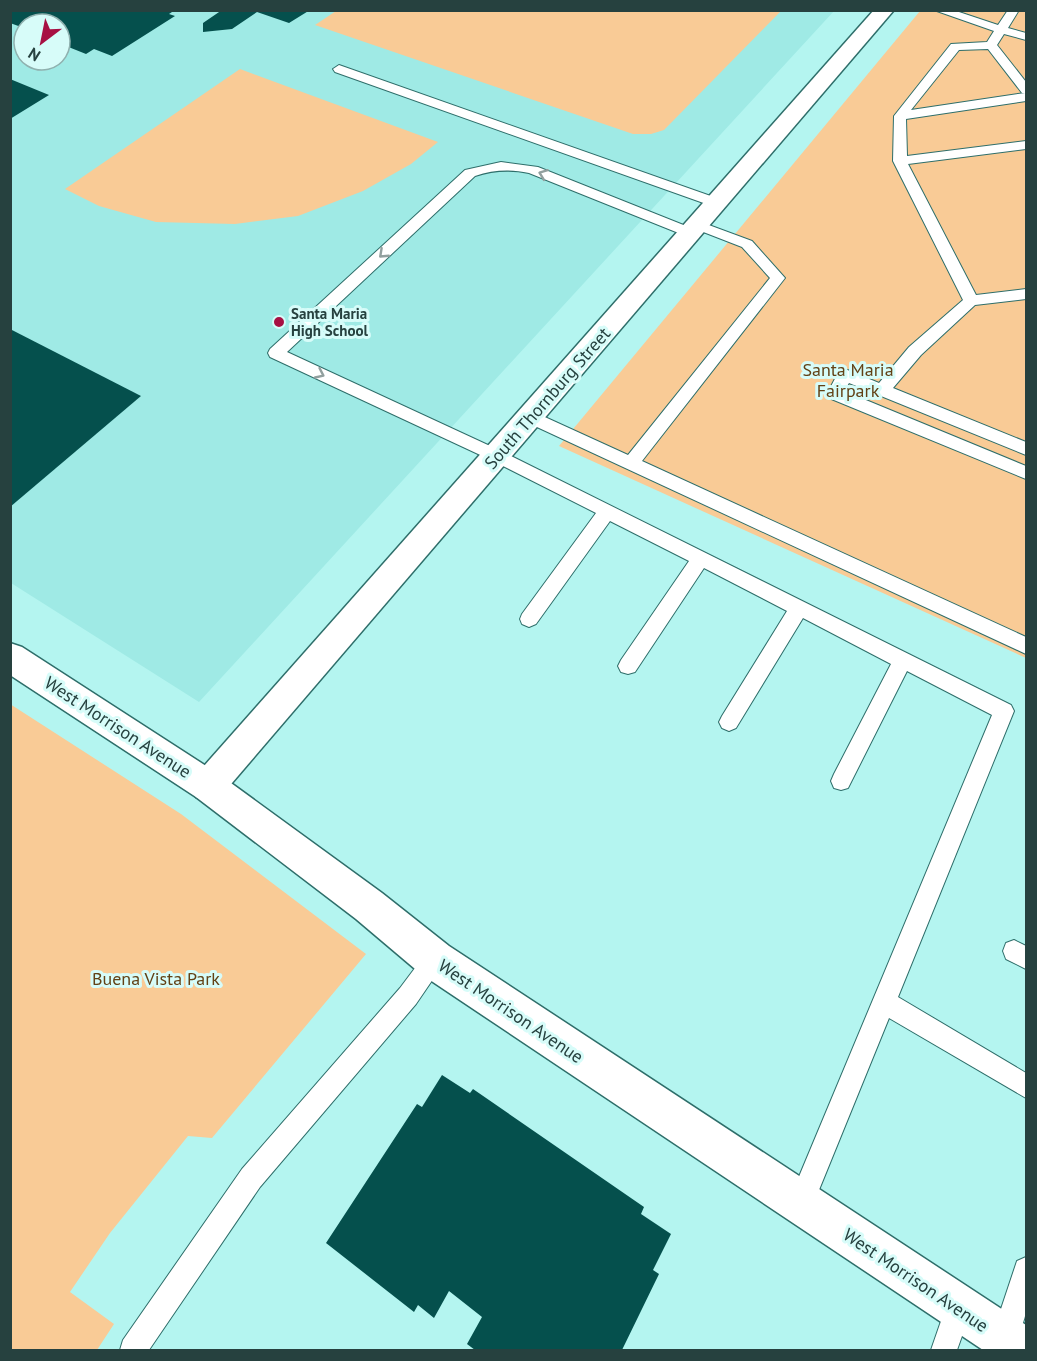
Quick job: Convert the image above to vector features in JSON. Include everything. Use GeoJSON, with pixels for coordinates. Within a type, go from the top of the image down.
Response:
{"type":"FeatureCollection","features":[{"type":"Feature","properties":{"kind":"street","name":"South Thornburg Street"},"geometry":{"type":"LineString","coordinates":[[208,786],[885,10]]}},
{"type":"Feature","properties":{"kind":"street","name":"West Morrison Avenue"},"geometry":{"type":"LineString","coordinates":[[10,657],[208,786],[369,906],[435,960],[1014,1345]]}},
{"type":"Feature","properties":{"kind":"lane"},"geometry":{"type":"LineString","coordinates":[[939,10],[1026,37]]}},
{"type":"Feature","properties":{"kind":"lane"},"geometry":{"type":"LineString","coordinates":[[991,45],[1014,10]]}},
{"type":"Feature","properties":{"kind":"lane"},"geometry":{"type":"LineString","coordinates":[[991,45],[1026,90]]}},
{"type":"Feature","properties":{"kind":"lane"},"geometry":{"type":"LineString","coordinates":[[971,301],[900,161],[900,116],[955,47],[991,45]]}},
{"type":"Feature","properties":{"kind":"lane"},"geometry":{"type":"LineString","coordinates":[[339,69],[610,182],[632,212],[747,244],[778,278],[631,463]]}},
{"type":"Feature","properties":{"kind":"lane"},"geometry":{"type":"LineString","coordinates":[[900,116],[1026,97]]}},
{"type":"Feature","properties":{"kind":"lane"},"geometry":{"type":"LineString","coordinates":[[900,161],[1026,146]]}},
{"type":"Feature","properties":{"kind":"lane"},"geometry":{"type":"LineString","coordinates":[[717,203],[522,167],[486,167],[470,173],[276,353],[497,456],[1004,711],[801,1203]]}},
{"type":"Feature","properties":{"kind":"lane"},"geometry":{"type":"LineString","coordinates":[[883,389],[915,351],[971,301],[1026,294]]}},
{"type":"Feature","properties":{"kind":"lane"},"geometry":{"type":"LineString","coordinates":[[1026,449],[846,375],[835,394],[1026,473]]}},
{"type":"Feature","properties":{"kind":"lane"},"geometry":{"type":"LineString","coordinates":[[530,417],[1026,646]]}},
{"type":"Feature","properties":{"kind":"lane"},"geometry":{"type":"LineString","coordinates":[[529,619],[607,511]]}},
{"type":"Feature","properties":{"kind":"lane"},"geometry":{"type":"LineString","coordinates":[[628,666],[701,558]]}},
{"type":"Feature","properties":{"kind":"lane"},"geometry":{"type":"LineString","coordinates":[[729,722],[799,608]]}},
{"type":"Feature","properties":{"kind":"lane"},"geometry":{"type":"LineString","coordinates":[[841,781],[903,660]]}},
{"type":"Feature","properties":{"kind":"lane"},"geometry":{"type":"LineString","coordinates":[[134,1350],[251,1178],[408,996],[435,960]]}},
{"type":"Feature","properties":{"kind":"lane"},"geometry":{"type":"LineString","coordinates":[[884,1002],[1026,1086]]}},
{"type":"Feature","properties":{"kind":"lane"},"geometry":{"type":"LineString","coordinates":[[1014,1345],[1026,1270]]}},
{"type":"Feature","properties":{"kind":"lane"},"geometry":{"type":"LineString","coordinates":[[945,1350],[959,1308]]}},
{"type":"Feature","properties":{"kind":"shaded area","name":"Santa Maria High School"},"geometry":{"type":"Polygon","coordinates":[[[10,11],[834,11],[199,702],[11,583],[10,11]]]}},
{"type":"Feature","properties":{"kind":"green space"},"geometry":{"type":"Polygon","coordinates":[[[336,11],[781,11],[664,130],[651,134],[633,134],[315,25],[336,11]]]}},
{"type":"Feature","properties":{"kind":"green space","name":"Santa Maria Fairpark"},"geometry":{"type":"Polygon","coordinates":[[[920,11],[1026,11],[1026,658],[559,446],[920,11]]]}},
{"type":"Feature","properties":{"kind":"green space"},"geometry":{"type":"Polygon","coordinates":[[[240,69],[438,142],[411,164],[363,191],[298,216],[235,224],[156,222],[99,206],[65,189],[240,69]]]}},
{"type":"Feature","properties":{"kind":"green space","name":"Buena Vista Park"},"geometry":{"type":"Polygon","coordinates":[[[10,704],[181,814],[366,954],[212,1138],[188,1136],[110,1233],[70,1292],[114,1324],[97,1350],[11,1350],[10,704]]]}},
{"type":"Feature","properties":{"kind":"building"},"geometry":{"type":"Polygon","coordinates":[[[10,10],[175,10],[169,14],[175,16],[112,56],[94,49],[86,54],[72,48],[72,12],[12,12],[12,24],[10,23],[10,10]]]}},
{"type":"Feature","properties":{"kind":"building"},"geometry":{"type":"Polygon","coordinates":[[[222,10],[310,10],[289,23],[257,12],[232,29],[203,32],[203,23],[222,10]]]}},
{"type":"Feature","properties":{"kind":"building"},"geometry":{"type":"Polygon","coordinates":[[[10,79],[49,95],[10,119],[10,79]]]}},
{"type":"Feature","properties":{"kind":"building"},"geometry":{"type":"Polygon","coordinates":[[[10,329],[141,396],[10,507],[10,329]]]}},
{"type":"Feature","properties":{"kind":"building"},"geometry":{"type":"Polygon","coordinates":[[[442,1075],[470,1093],[473,1089],[644,1207],[641,1214],[671,1234],[653,1270],[659,1274],[622,1350],[475,1350],[467,1344],[482,1317],[449,1291],[434,1318],[418,1305],[414,1312],[326,1243],[417,1104],[422,1107],[442,1075]]]}},
{"type":"Feature","properties":{"kind":"place","name":"Santa Maria High School"},"geometry":{"type":"Point","coordinates":[279,322]}}]}
